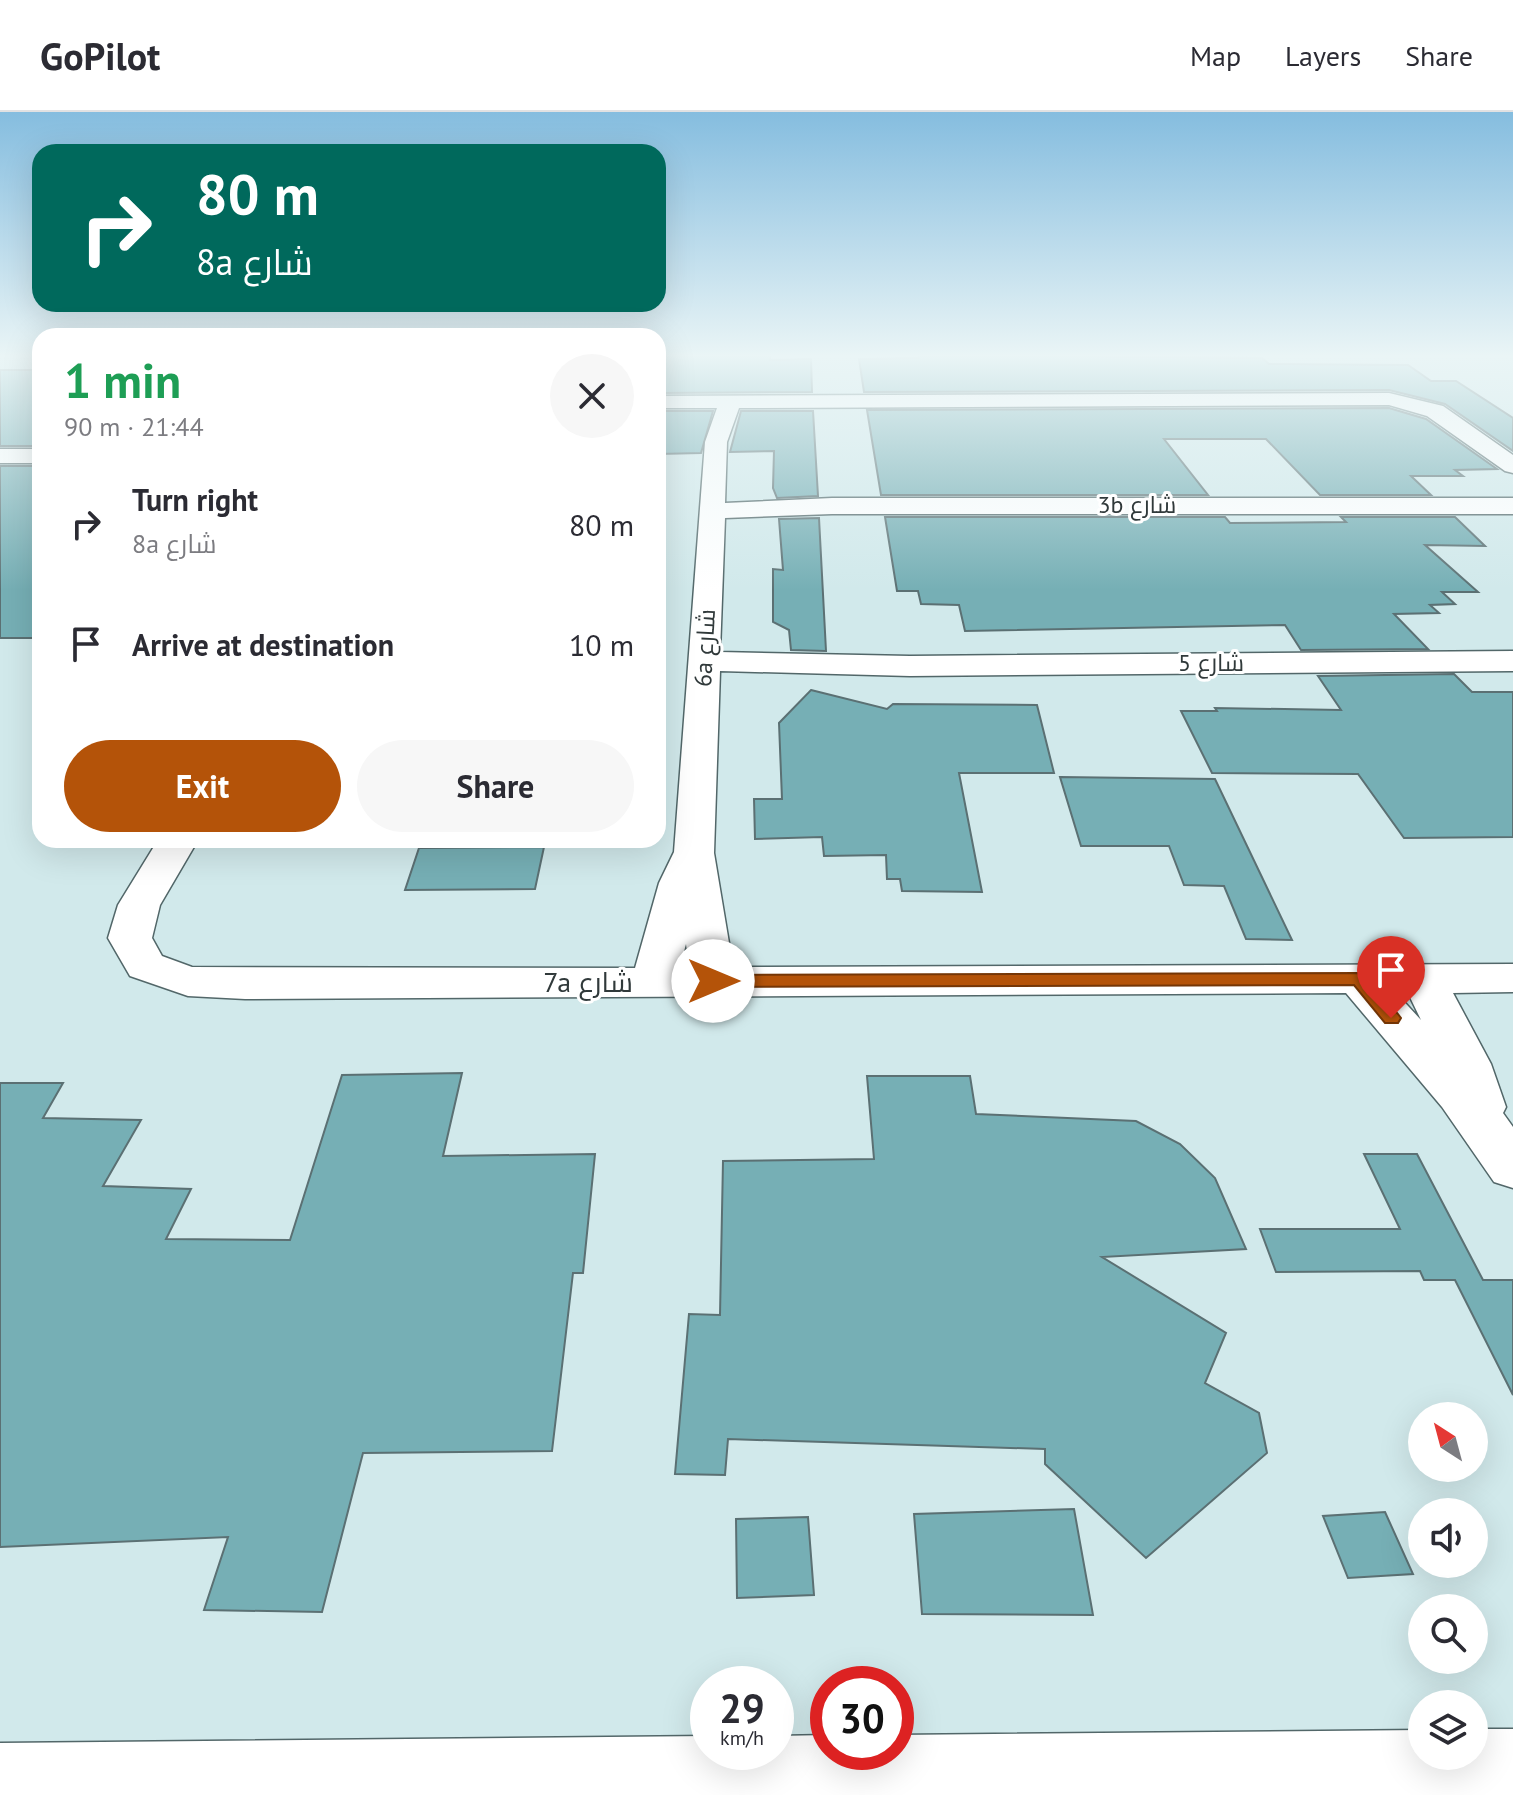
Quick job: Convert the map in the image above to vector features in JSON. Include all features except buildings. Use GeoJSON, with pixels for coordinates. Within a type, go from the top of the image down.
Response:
{"type":"FeatureCollection","features":[{"type":"Feature","properties":{"kind":"street","name":"6a شارع"},"geometry":{"type":"LineString","coordinates":[[710,433],[716,442]]}},
{"type":"Feature","properties":{"kind":"street","name":"6a شارع"},"geometry":{"type":"LineString","coordinates":[[713,981],[694,853],[716,442],[719,433]]}},
{"type":"Feature","properties":{"kind":"street"},"geometry":{"type":"LineString","coordinates":[[1467,433],[1513,466]]}},
{"type":"Feature","properties":{"kind":"street"},"geometry":{"type":"LineString","coordinates":[[0,456],[32,456]]}},
{"type":"Feature","properties":{"kind":"street","name":"3b شارع"},"geometry":{"type":"LineString","coordinates":[[1442,504],[1513,500]]}},
{"type":"Feature","properties":{"kind":"street","name":"3b شارع"},"geometry":{"type":"LineString","coordinates":[[713,507],[1513,506]]}},
{"type":"Feature","properties":{"kind":"street","name":"شارع 5"},"geometry":{"type":"LineString","coordinates":[[704,669],[853,672],[910,666],[1513,661]]}},
{"type":"Feature","properties":{"kind":"street","name":"7a شارع"},"geometry":{"type":"LineString","coordinates":[[173,848],[139,905],[130,938],[146,966],[188,981],[245,984],[1513,978]]}},
{"type":"Feature","properties":{"kind":"street","name":"6a شارع"},"geometry":{"type":"LineString","coordinates":[[654,981],[680,883],[694,853]]}},
{"type":"Feature","properties":{"kind":"street"},"geometry":{"type":"LineString","coordinates":[[1423,978],[1467,1064],[1487,1125],[1513,1168]]}},
{"type":"Feature","properties":{"kind":"street"},"geometry":{"type":"LineString","coordinates":[[1359,979],[1453,1091],[1487,1125]]}},
{"type":"Feature","properties":{"kind":"street"},"geometry":{"type":"LineString","coordinates":[[0,1782],[619,1786],[1513,1768]]}},
{"type":"Feature","properties":{"kind":"route"},"geometry":{"type":"LineString","coordinates":[[713,981],[1359,979],[1391,1018]]}}]}
